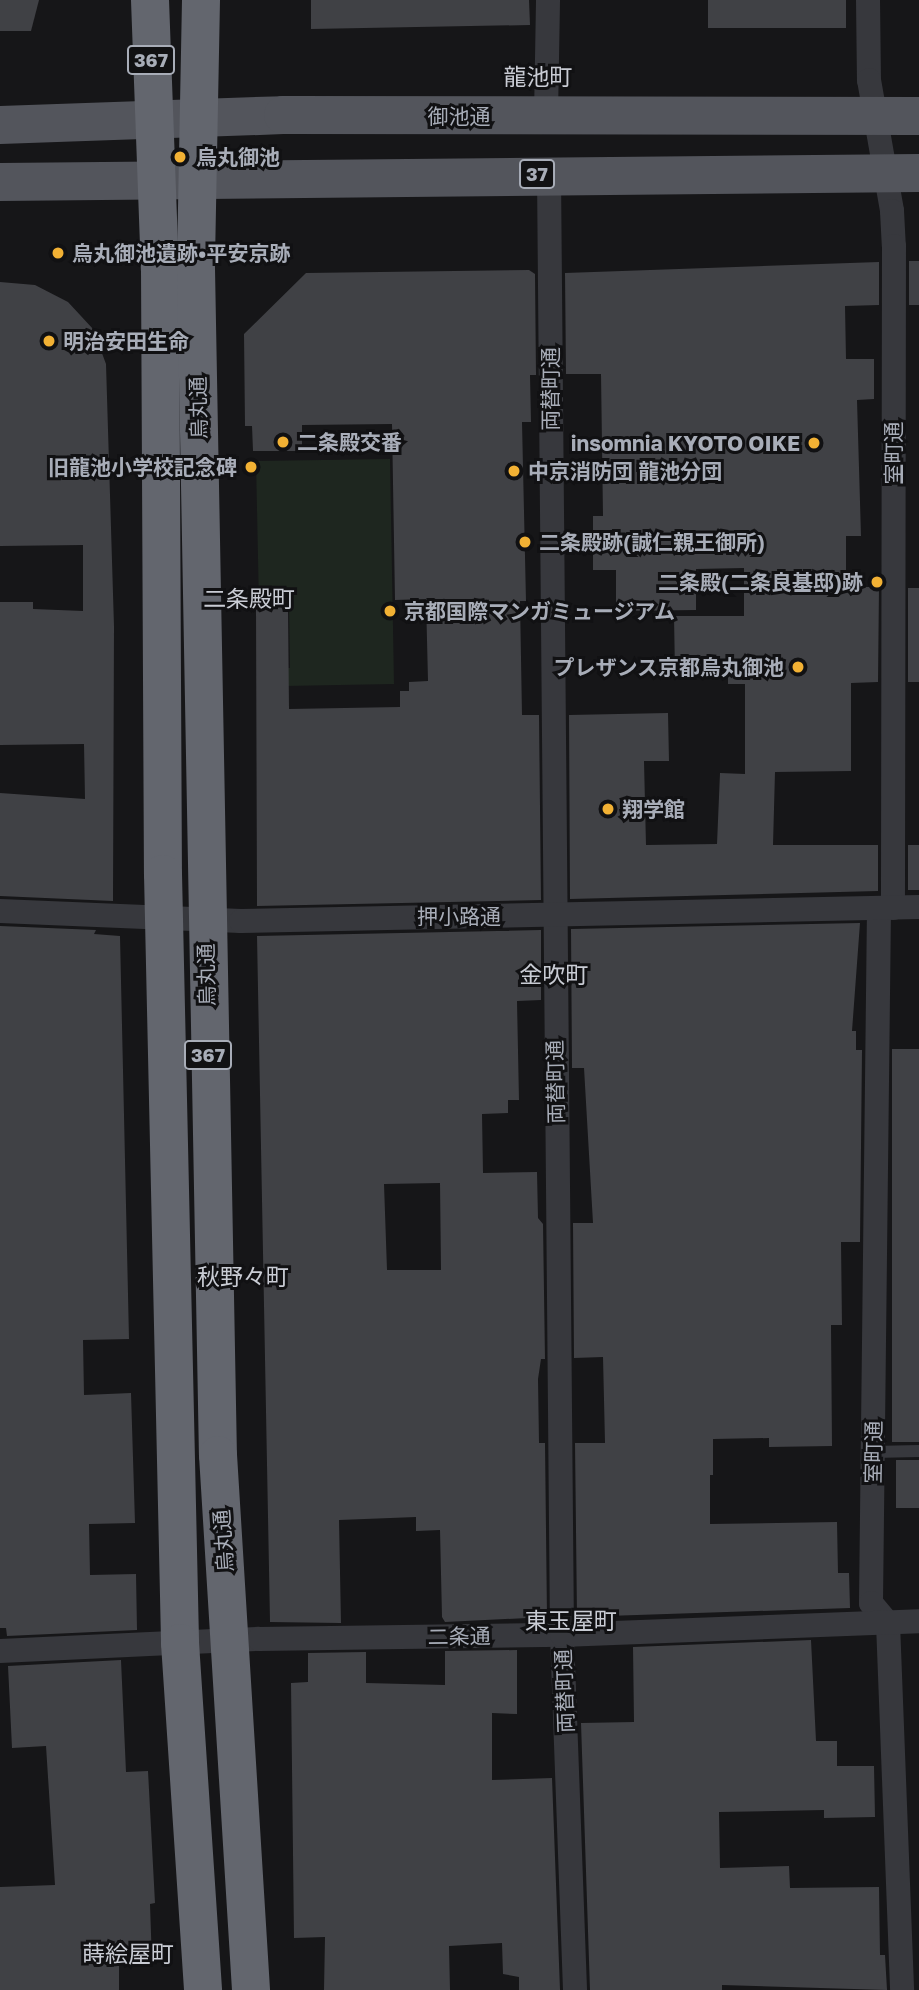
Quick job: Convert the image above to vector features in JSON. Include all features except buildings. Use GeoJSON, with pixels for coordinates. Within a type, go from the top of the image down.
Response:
{"type":"FeatureCollection","features":[{"type":"Feature","properties":{"kind":"highway","name":"烏丸通"},"geometry":{"type":"LineString","coordinates":[[150,0],[152,120],[160,283],[164,920],[180,1643],[203,1990]]}},
{"type":"Feature","properties":{"kind":"highway","name":"烏丸通"},"geometry":{"type":"LineString","coordinates":[[201,0],[198,178],[205,921],[218,1455],[251,1990]]}},
{"type":"Feature","properties":{"kind":"main road","name":"御池通"},"geometry":{"type":"LineString","coordinates":[[0,125],[200,118],[919,116]]}},
{"type":"Feature","properties":{"kind":"main road","name":"37"},"geometry":{"type":"LineString","coordinates":[[0,182],[549,174],[902,173]]}},
{"type":"Feature","properties":{"kind":"street"},"geometry":{"type":"LineString","coordinates":[[547,116],[548,0]]}},
{"type":"Feature","properties":{"kind":"street","name":"室町通"},"geometry":{"type":"LineString","coordinates":[[868,0],[869,80],[876,117],[902,173],[894,246],[886,908],[872,1603],[888,1623],[902,1990]]}},
{"type":"Feature","properties":{"kind":"street","name":"両替町通"},"geometry":{"type":"LineString","coordinates":[[549,174],[553,916],[562,1635],[575,1990]]}},
{"type":"Feature","properties":{"kind":"street","name":"押小路通"},"geometry":{"type":"LineString","coordinates":[[0,911],[205,921],[919,907]]}},
{"type":"Feature","properties":{"kind":"street","name":"二条通"},"geometry":{"type":"LineString","coordinates":[[0,1651],[230,1640],[562,1635],[919,1621]]}},
{"type":"Feature","properties":{"kind":"lane"},"geometry":{"type":"LineString","coordinates":[[873,1452],[919,1451]]}},
{"type":"Feature","properties":{"kind":"shaded area"},"geometry":{"type":"Polygon","coordinates":[[[390,459],[394,684],[285,686],[285,668],[290,668],[289,606],[259,606],[256,461],[390,459]]]}},
{"type":"Feature","properties":{"kind":"place","name":"烏丸御池"},"geometry":{"type":"Point","coordinates":[180,157]}},
{"type":"Feature","properties":{"kind":"place","name":"烏丸御池遺跡•平安京跡"},"geometry":{"type":"Point","coordinates":[58,253]}},
{"type":"Feature","properties":{"kind":"place","name":"明治安田生命"},"geometry":{"type":"Point","coordinates":[49,341]}},
{"type":"Feature","properties":{"kind":"place","name":"二条殿交番"},"geometry":{"type":"Point","coordinates":[283,442]}},
{"type":"Feature","properties":{"kind":"place","name":"insomnia KYOTO OIKE"},"geometry":{"type":"Point","coordinates":[814,443]}},
{"type":"Feature","properties":{"kind":"place","name":"旧龍池小学校記念碑"},"geometry":{"type":"Point","coordinates":[251,467]}},
{"type":"Feature","properties":{"kind":"place","name":"中京消防団 龍池分団"},"geometry":{"type":"Point","coordinates":[514,471]}},
{"type":"Feature","properties":{"kind":"place","name":"二条殿跡(誠仁親王御所)"},"geometry":{"type":"Point","coordinates":[525,542]}},
{"type":"Feature","properties":{"kind":"place","name":"二条殿(二条良基邸)跡"},"geometry":{"type":"Point","coordinates":[877,582]}},
{"type":"Feature","properties":{"kind":"place","name":"京都国際マンガミュージアム"},"geometry":{"type":"Point","coordinates":[390,611]}},
{"type":"Feature","properties":{"kind":"place","name":"プレザンス京都烏丸御池"},"geometry":{"type":"Point","coordinates":[798,667]}},
{"type":"Feature","properties":{"kind":"place","name":"翔学館"},"geometry":{"type":"Point","coordinates":[608,809]}},
{"type":"Feature","properties":{"kind":"district","name":"龍池町"},"geometry":{"type":"Point","coordinates":[538,76]}},
{"type":"Feature","properties":{"kind":"district","name":"二条殿町"},"geometry":{"type":"Point","coordinates":[249,598]}},
{"type":"Feature","properties":{"kind":"district","name":"金吹町"},"geometry":{"type":"Point","coordinates":[554,974]}},
{"type":"Feature","properties":{"kind":"district","name":"秋野々町"},"geometry":{"type":"Point","coordinates":[243,1276]}},
{"type":"Feature","properties":{"kind":"district","name":"東玉屋町"},"geometry":{"type":"Point","coordinates":[571,1620]}},
{"type":"Feature","properties":{"kind":"district","name":"蒔絵屋町"},"geometry":{"type":"Point","coordinates":[128,1953]}}]}
